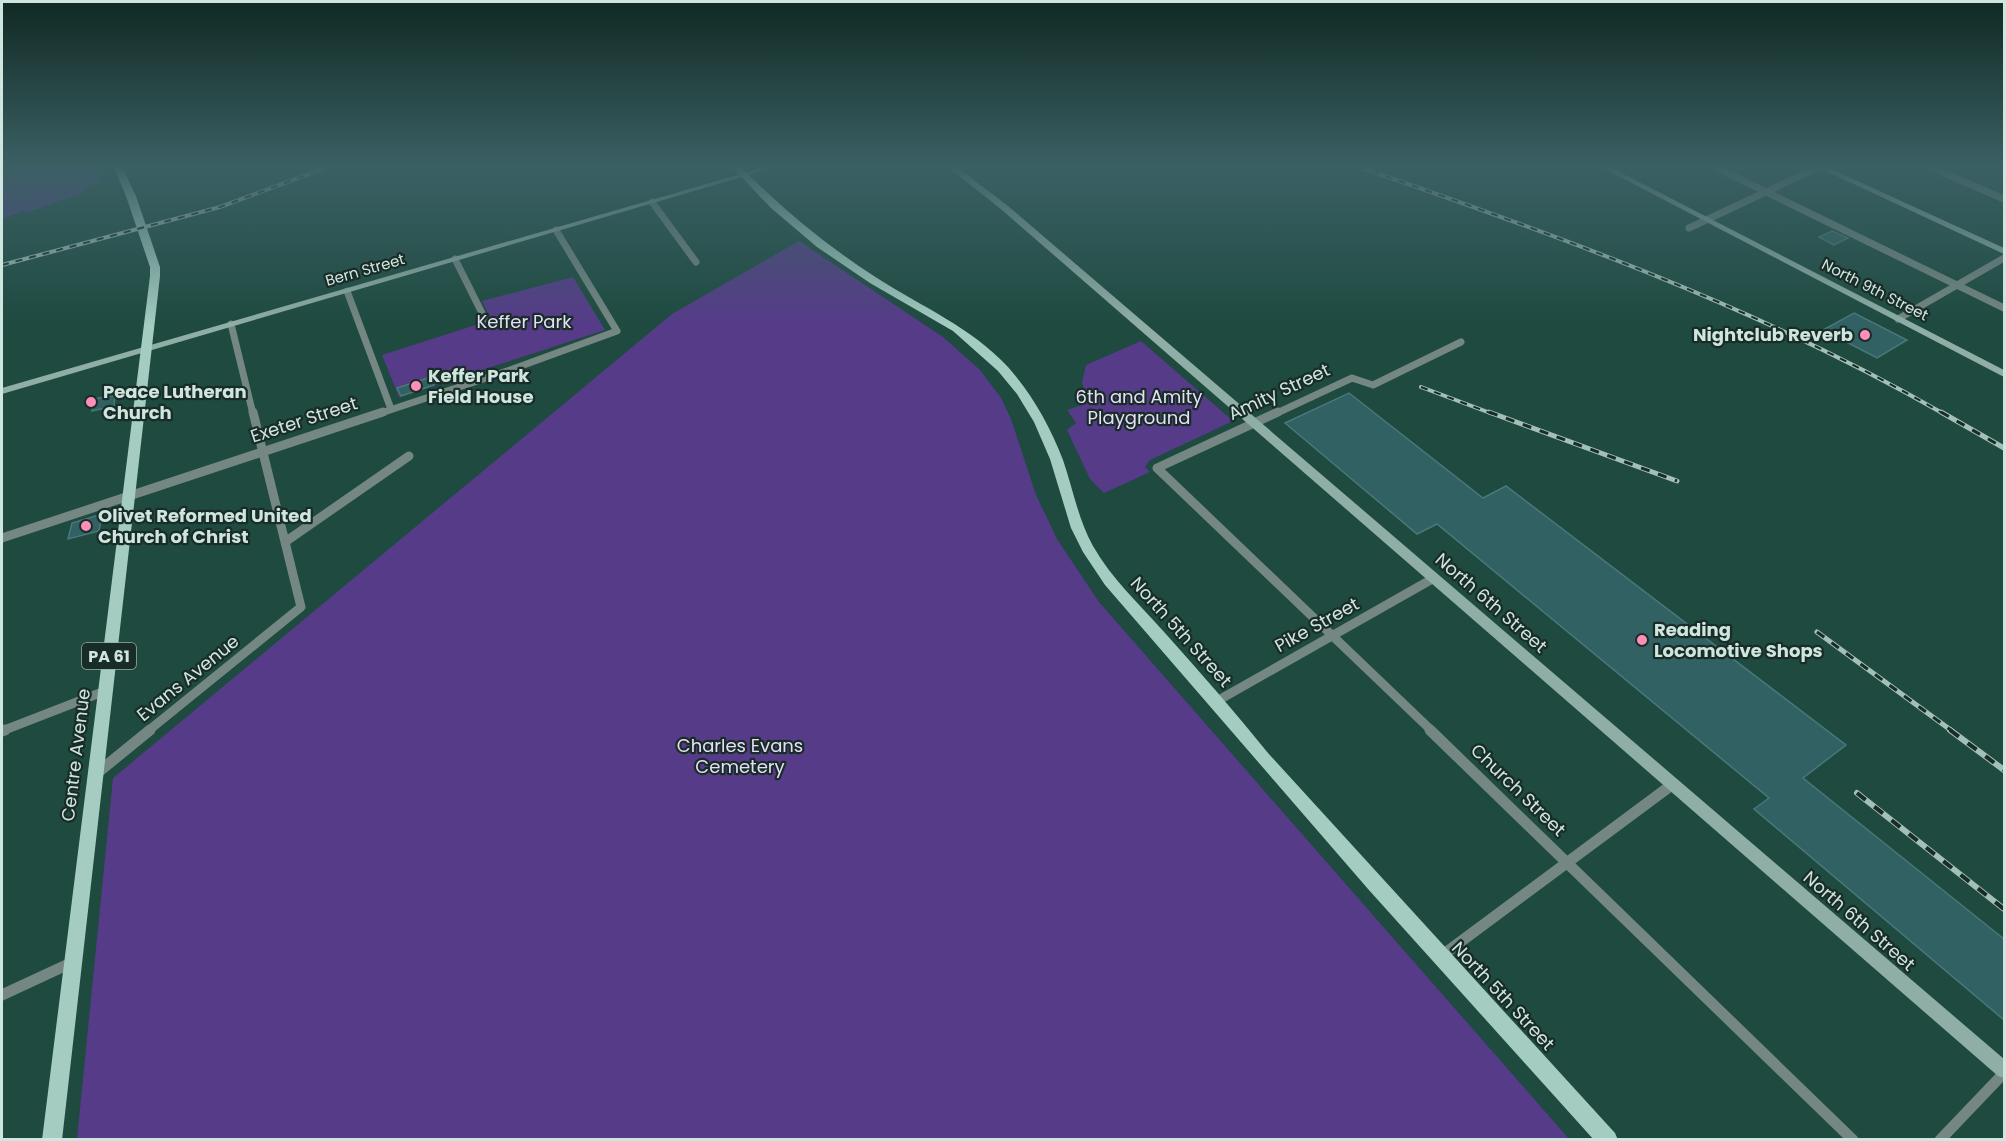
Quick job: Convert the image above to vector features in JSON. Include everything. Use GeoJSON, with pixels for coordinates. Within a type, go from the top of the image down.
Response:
{"type":"FeatureCollection","features":[{"type":"Feature","properties":{"kind":"main road","name":"Centre Avenue"},"geometry":{"type":"LineString","coordinates":[[52,1140],[155,267],[139,220]]}},
{"type":"Feature","properties":{"kind":"main road","name":"North 5th Street"},"geometry":{"type":"LineString","coordinates":[[791,220],[821,245],[875,281],[957,329],[1002,368],[1022,392],[1049,439],[1078,528],[1096,563],[1125,600],[1217,701],[1263,758],[1440,957],[1608,1140]]}},
{"type":"Feature","properties":{"kind":"street","name":"Bern Street"},"geometry":{"type":"LineString","coordinates":[[2,391],[589,220]]}},
{"type":"Feature","properties":{"kind":"street"},"geometry":{"type":"LineString","coordinates":[[665,220],[696,262]]}},
{"type":"Feature","properties":{"kind":"street","name":"North 6th Street"},"geometry":{"type":"LineString","coordinates":[[1019,220],[2004,1071]]}},
{"type":"Feature","properties":{"kind":"street"},"geometry":{"type":"LineString","coordinates":[[1689,228],[1703,220]]}},
{"type":"Feature","properties":{"kind":"street","name":"North 9th Street"},"geometry":{"type":"LineString","coordinates":[[1707,220],[2004,374]]}},
{"type":"Feature","properties":{"kind":"street"},"geometry":{"type":"LineString","coordinates":[[1825,220],[2004,308]]}},
{"type":"Feature","properties":{"kind":"street"},"geometry":{"type":"LineString","coordinates":[[1937,220],[2004,251]]}},
{"type":"Feature","properties":{"kind":"street","name":"Exeter Street"},"geometry":{"type":"LineString","coordinates":[[2,538],[510,370],[616,331],[556,230]]}},
{"type":"Feature","properties":{"kind":"street"},"geometry":{"type":"LineString","coordinates":[[1898,319],[2004,258]]}},
{"type":"Feature","properties":{"kind":"street"},"geometry":{"type":"LineString","coordinates":[[455,259],[485,319]]}},
{"type":"Feature","properties":{"kind":"street"},"geometry":{"type":"LineString","coordinates":[[347,291],[391,409]]}},
{"type":"Feature","properties":{"kind":"street"},"geometry":{"type":"LineString","coordinates":[[231,324],[285,542],[409,456]]}},
{"type":"Feature","properties":{"kind":"street","name":"Amity Street"},"geometry":{"type":"LineString","coordinates":[[1157,468],[1352,378],[1373,385],[1461,342]]}},
{"type":"Feature","properties":{"kind":"street","name":"Church Street"},"geometry":{"type":"LineString","coordinates":[[1157,468],[1852,1140]]}},
{"type":"Feature","properties":{"kind":"street","name":"Evans Avenue"},"geometry":{"type":"LineString","coordinates":[[95,775],[301,607],[285,542]]}},
{"type":"Feature","properties":{"kind":"street","name":"Pike Street"},"geometry":{"type":"LineString","coordinates":[[1217,701],[1434,578]]}},
{"type":"Feature","properties":{"kind":"street"},"geometry":{"type":"LineString","coordinates":[[2,731],[105,691]]}},
{"type":"Feature","properties":{"kind":"street"},"geometry":{"type":"LineString","coordinates":[[1440,957],[1673,784]]}},
{"type":"Feature","properties":{"kind":"street"},"geometry":{"type":"LineString","coordinates":[[2,995],[73,962]]}},
{"type":"Feature","properties":{"kind":"street"},"geometry":{"type":"LineString","coordinates":[[1940,1140],[2004,1071]]}},
{"type":"Feature","properties":{"kind":"green space","name":"Charles Evans Cemetery"},"geometry":{"type":"Polygon","coordinates":[[[799,241],[943,337],[980,370],[1001,398],[1011,419],[1036,495],[1057,539],[1099,602],[1569,1139],[77,1139],[113,778],[672,314],[799,241]]]}},
{"type":"Feature","properties":{"kind":"green space","name":"Keffer Park"},"geometry":{"type":"Polygon","coordinates":[[[573,277],[605,330],[399,397],[382,355],[491,320],[482,301],[573,277]]]}},
{"type":"Feature","properties":{"kind":"green space","name":"6th and Amity Playground"},"geometry":{"type":"Polygon","coordinates":[[[1141,341],[1233,421],[1150,460],[1145,467],[1150,472],[1104,493],[1090,479],[1067,430],[1076,423],[1067,410],[1088,403],[1082,382],[1086,365],[1141,341]]]}},
{"type":"Feature","properties":{"kind":"building"},"geometry":{"type":"Polygon","coordinates":[[[1832,231],[1848,238],[1834,245],[1819,237],[1832,231]]]}},
{"type":"Feature","properties":{"kind":"building","name":"Nightclub Reverb"},"geometry":{"type":"Polygon","coordinates":[[[1854,313],[1907,340],[1877,358],[1823,330],[1854,313]]]}},
{"type":"Feature","properties":{"kind":"building","name":"Keffer Park Field House"},"geometry":{"type":"Polygon","coordinates":[[[431,377],[434,385],[401,396],[397,388],[431,377]]]}},
{"type":"Feature","properties":{"kind":"building","name":"Reading Locomotive Shops"},"geometry":{"type":"Polygon","coordinates":[[[1349,393],[1483,498],[1506,486],[1846,745],[1803,778],[2004,939],[2004,1020],[1754,809],[1769,798],[1437,524],[1417,534],[1285,423],[1349,393]]]}},
{"type":"Feature","properties":{"kind":"building"},"geometry":{"type":"Polygon","coordinates":[[[115,396],[114,406],[92,411],[94,399],[115,396]]]}},
{"type":"Feature","properties":{"kind":"building","name":"Olivet Reformed United Church of Christ"},"geometry":{"type":"Polygon","coordinates":[[[102,514],[99,531],[68,539],[72,523],[102,514]]]}},
{"type":"Feature","properties":{"kind":"railway"},"geometry":{"type":"LineString","coordinates":[[2,265],[170,220]]}},
{"type":"Feature","properties":{"kind":"railway"},"geometry":{"type":"LineString","coordinates":[[1510,220],[1731,307],[1803,340],[1944,414]]}},
{"type":"Feature","properties":{"kind":"railway"},"geometry":{"type":"LineString","coordinates":[[1421,387],[1493,414]]}},
{"type":"Feature","properties":{"kind":"railway"},"geometry":{"type":"LineString","coordinates":[[1489,412],[1677,481]]}},
{"type":"Feature","properties":{"kind":"railway"},"geometry":{"type":"LineString","coordinates":[[1941,412],[2004,448]]}},
{"type":"Feature","properties":{"kind":"railway"},"geometry":{"type":"LineString","coordinates":[[1817,632],[1952,731]]}},
{"type":"Feature","properties":{"kind":"railway"},"geometry":{"type":"LineString","coordinates":[[1950,730],[2004,770]]}},
{"type":"Feature","properties":{"kind":"railway"},"geometry":{"type":"LineString","coordinates":[[1857,793],[2004,909]]}},
{"type":"Feature","properties":{"kind":"place","name":"Nightclub Reverb"},"geometry":{"type":"Point","coordinates":[1865,335]}},
{"type":"Feature","properties":{"kind":"place","name":"Keffer Park Field House"},"geometry":{"type":"Point","coordinates":[416,386]}},
{"type":"Feature","properties":{"kind":"place","name":"Peace Lutheran Church"},"geometry":{"type":"Point","coordinates":[91,402]}},
{"type":"Feature","properties":{"kind":"place","name":"Olivet Reformed United Church of Christ"},"geometry":{"type":"Point","coordinates":[86,526]}},
{"type":"Feature","properties":{"kind":"place","name":"Reading Locomotive Shops"},"geometry":{"type":"Point","coordinates":[1642,640]}}]}
